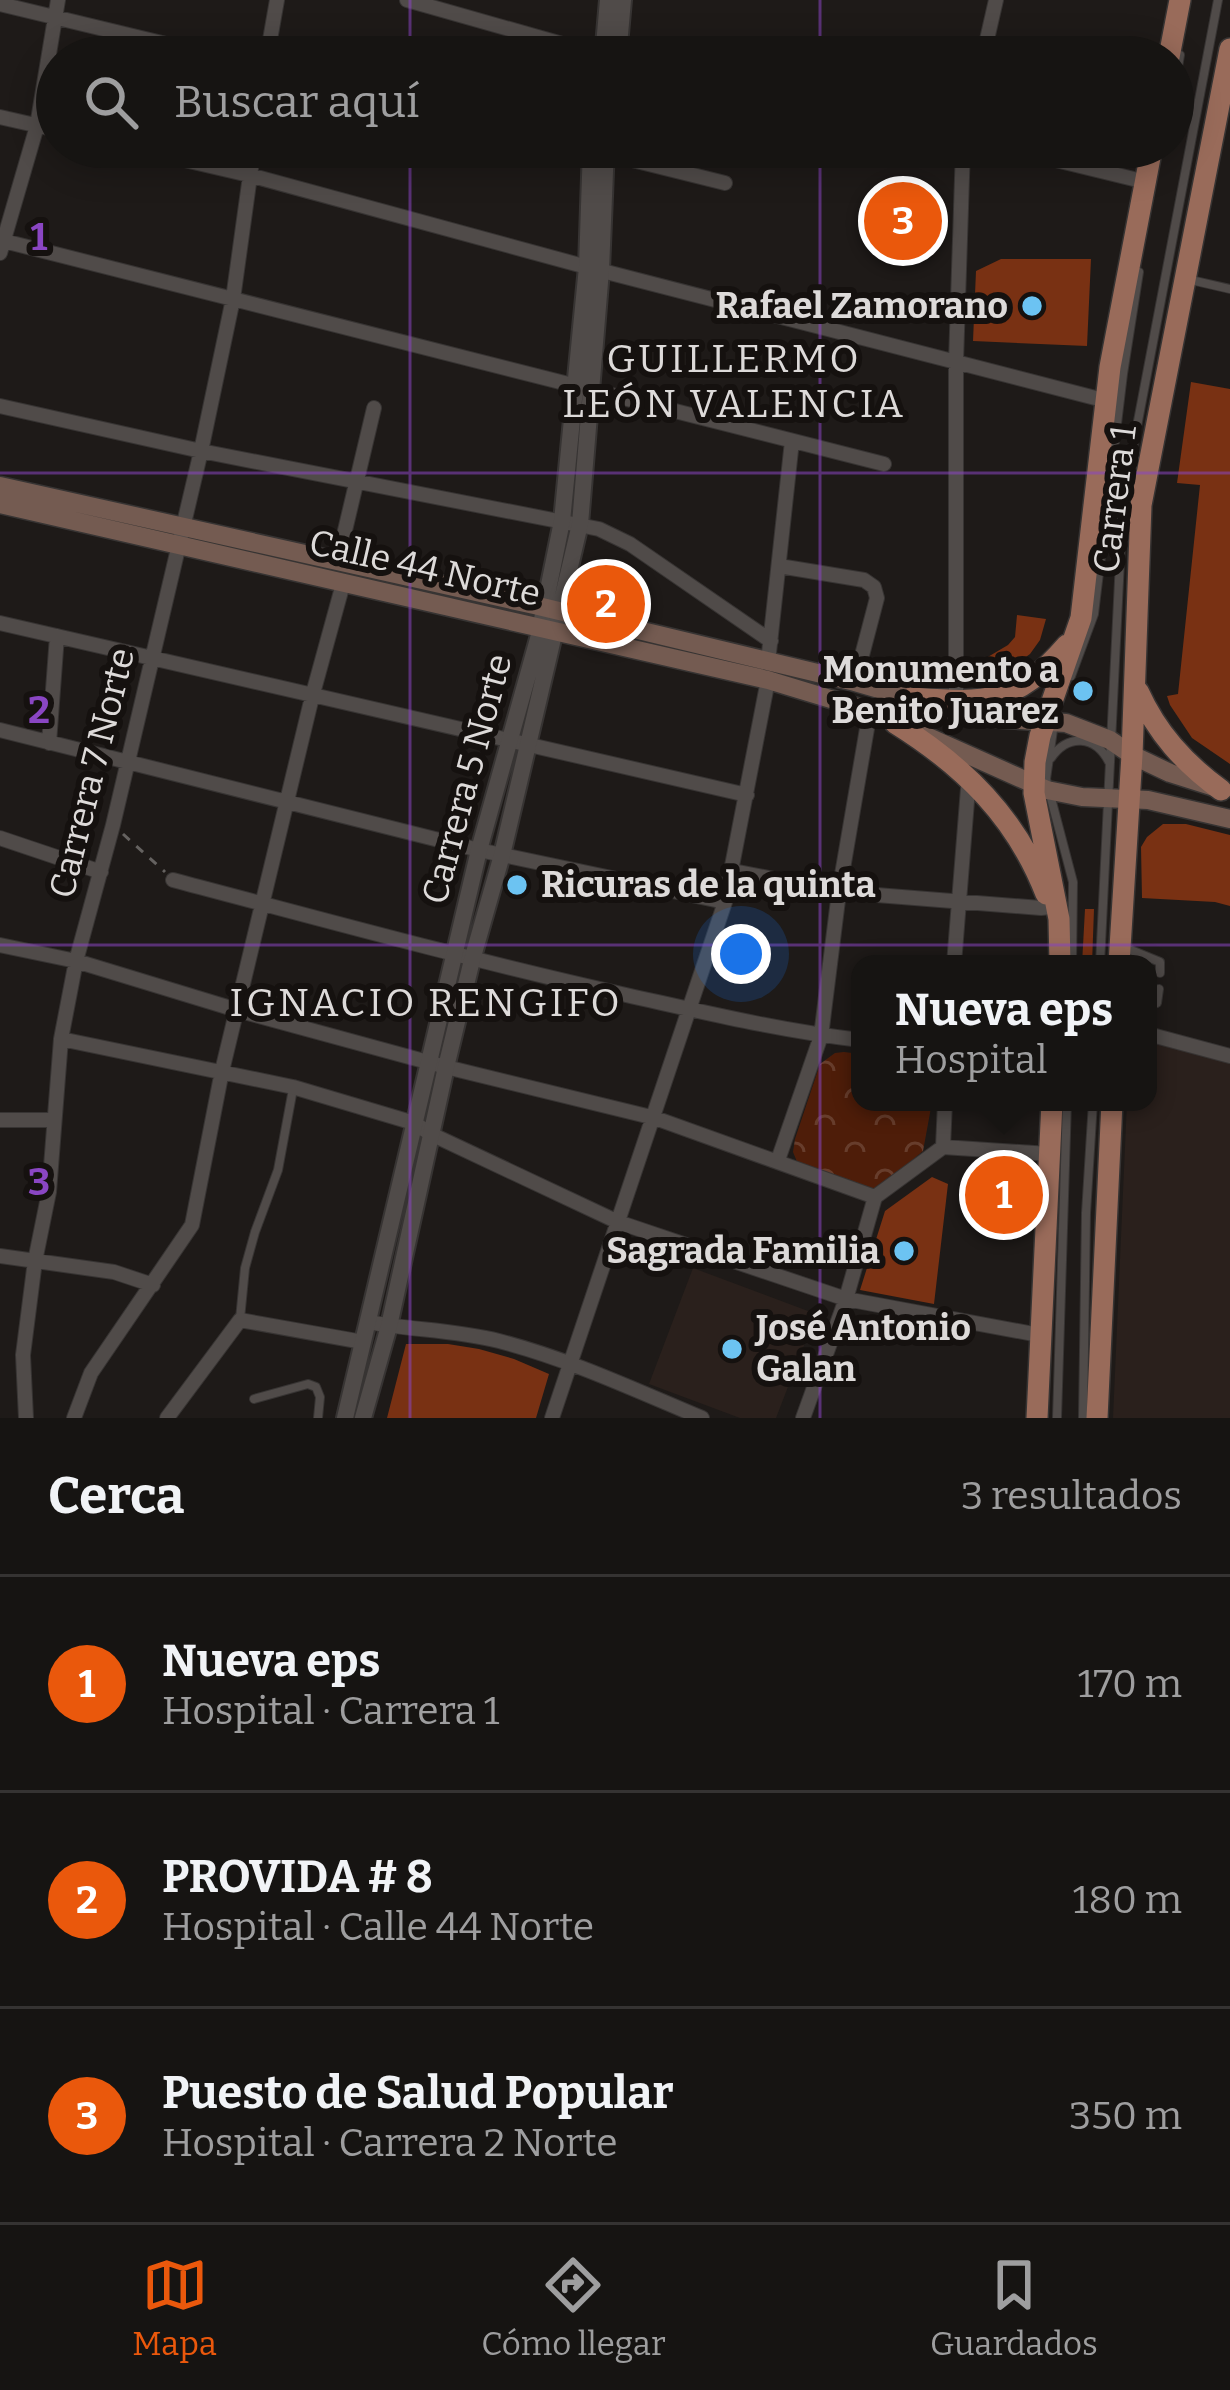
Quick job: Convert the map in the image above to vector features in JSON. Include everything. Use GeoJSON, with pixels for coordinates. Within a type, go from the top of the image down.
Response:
{"type":"FeatureCollection","features":[{"type":"Feature","properties":{"kind":"main road"},"geometry":{"type":"LineString","coordinates":[[1175,36],[1184,0]]}},
{"type":"Feature","properties":{"kind":"main road","name":"Carrera 1"},"geometry":{"type":"LineString","coordinates":[[1120,955],[1118,799],[1134,683],[1142,505],[1184,278],[1223,134],[1230,49]]}},
{"type":"Feature","properties":{"kind":"main road","name":"Carrera 1"},"geometry":{"type":"LineString","coordinates":[[1060,955],[1037,746],[1051,720],[1081,618],[1110,367],[1148,168]]}},
{"type":"Feature","properties":{"kind":"main road","name":"Calle 44 Norte"},"geometry":{"type":"LineString","coordinates":[[0,486],[182,534],[343,584],[550,619]]}},
{"type":"Feature","properties":{"kind":"main road","name":"Calle 44 Norte"},"geometry":{"type":"LineString","coordinates":[[0,504],[338,560],[550,619],[768,671],[855,682],[976,717],[1051,720],[1110,740],[1121,759],[1226,791]]}},
{"type":"Feature","properties":{"kind":"main road"},"geometry":{"type":"LineString","coordinates":[[911,698],[977,702],[1025,684],[1067,645],[1081,618]]}},
{"type":"Feature","properties":{"kind":"main road","name":"Calle 44 Norte"},"geometry":{"type":"LineString","coordinates":[[768,671],[1064,795],[1148,800],[1230,819]]}},
{"type":"Feature","properties":{"kind":"main road"},"geometry":{"type":"LineString","coordinates":[[1134,683],[1163,736],[1190,765],[1226,791]]}},
{"type":"Feature","properties":{"kind":"main road"},"geometry":{"type":"LineString","coordinates":[[895,723],[969,776],[1003,814],[1052,907],[1059,935]]}},
{"type":"Feature","properties":{"kind":"main road"},"geometry":{"type":"LineString","coordinates":[[1037,1418],[1051,1111]]}},
{"type":"Feature","properties":{"kind":"main road"},"geometry":{"type":"LineString","coordinates":[[1097,1418],[1112,1111]]}},
{"type":"Feature","properties":{"kind":"street"},"geometry":{"type":"LineString","coordinates":[[271,36],[277,0]]}},
{"type":"Feature","properties":{"kind":"street"},"geometry":{"type":"LineString","coordinates":[[407,0],[531,36]]}},
{"type":"Feature","properties":{"kind":"street"},"geometry":{"type":"LineString","coordinates":[[605,36],[608,0]]}},
{"type":"Feature","properties":{"kind":"street"},"geometry":{"type":"LineString","coordinates":[[620,36],[623,0]]}},
{"type":"Feature","properties":{"kind":"street"},"geometry":{"type":"LineString","coordinates":[[988,36],[996,0]]}},
{"type":"Feature","properties":{"kind":"street"},"geometry":{"type":"LineString","coordinates":[[0,4],[57,8],[150,36]]}},
{"type":"Feature","properties":{"kind":"street"},"geometry":{"type":"LineString","coordinates":[[0,116],[36,125]]}},
{"type":"Feature","properties":{"kind":"street"},"geometry":{"type":"LineString","coordinates":[[36,132],[1,245],[884,464]]}},
{"type":"Feature","properties":{"kind":"street"},"geometry":{"type":"LineString","coordinates":[[219,168],[1107,401]]}},
{"type":"Feature","properties":{"kind":"street","name":"Carrera 7 Norte"},"geometry":{"type":"LineString","coordinates":[[26,1418],[23,1355],[49,1192],[61,1039],[201,451],[233,299],[250,168]]}},
{"type":"Feature","properties":{"kind":"street","name":"Carrera 5 Norte"},"geometry":{"type":"LineString","coordinates":[[464,958],[479,850],[517,742],[571,523],[594,268],[595,168]]}},
{"type":"Feature","properties":{"kind":"street"},"geometry":{"type":"LineString","coordinates":[[667,168],[724,183]]}},
{"type":"Feature","properties":{"kind":"street"},"geometry":{"type":"LineString","coordinates":[[956,701],[956,362],[963,168]]}},
{"type":"Feature","properties":{"kind":"street"},"geometry":{"type":"LineString","coordinates":[[1089,168],[1146,182]]}},
{"type":"Feature","properties":{"kind":"street"},"geometry":{"type":"LineString","coordinates":[[0,406],[201,451],[599,529],[630,544],[771,641]]}},
{"type":"Feature","properties":{"kind":"street"},"geometry":{"type":"LineString","coordinates":[[338,560],[374,408]]}},
{"type":"Feature","properties":{"kind":"street"},"geometry":{"type":"LineString","coordinates":[[553,1418],[733,871],[768,671],[792,441]]}},
{"type":"Feature","properties":{"kind":"street"},"geometry":{"type":"LineString","coordinates":[[779,566],[865,580],[874,587],[878,598],[855,682]]}},
{"type":"Feature","properties":{"kind":"street"},"geometry":{"type":"LineString","coordinates":[[74,1418],[91,1373],[192,1225],[222,1071],[343,584]]}},
{"type":"Feature","properties":{"kind":"street"},"geometry":{"type":"LineString","coordinates":[[0,623],[747,795]]}},
{"type":"Feature","properties":{"kind":"street"},"geometry":{"type":"LineString","coordinates":[[49,742],[58,636]]}},
{"type":"Feature","properties":{"kind":"street"},"geometry":{"type":"LineString","coordinates":[[778,1160],[821,1036],[839,892],[870,711]]}},
{"type":"Feature","properties":{"kind":"street"},"geometry":{"type":"LineString","coordinates":[[0,730],[479,850],[725,902]]}},
{"type":"Feature","properties":{"kind":"street","name":"Carrera 5 Norte"},"geometry":{"type":"LineString","coordinates":[[345,1418],[414,1123],[437,1064],[464,958],[502,855],[517,742]]}},
{"type":"Feature","properties":{"kind":"street"},"geometry":{"type":"LineString","coordinates":[[955,955],[969,776]]}},
{"type":"Feature","properties":{"kind":"street"},"geometry":{"type":"LineString","coordinates":[[0,838],[101,872]]}},
{"type":"Feature","properties":{"kind":"street"},"geometry":{"type":"LineString","coordinates":[[733,871],[839,892],[1052,907]]}},
{"type":"Feature","properties":{"kind":"street"},"geometry":{"type":"LineString","coordinates":[[173,880],[464,958],[690,1010],[851,1039]]}},
{"type":"Feature","properties":{"kind":"street"},"geometry":{"type":"LineString","coordinates":[[0,945],[76,961],[237,1010],[655,1118],[874,1197]]}},
{"type":"Feature","properties":{"kind":"street"},"geometry":{"type":"LineString","coordinates":[[1157,1036],[1230,1056]]}},
{"type":"Feature","properties":{"kind":"street"},"geometry":{"type":"LineString","coordinates":[[61,1039],[222,1071],[414,1123],[618,1222],[846,1299],[1039,1334]]}},
{"type":"Feature","properties":{"kind":"street","name":"Carrera 5 Norte"},"geometry":{"type":"LineString","coordinates":[[363,1418],[389,1326],[431,1134],[437,1064]]}},
{"type":"Feature","properties":{"kind":"street"},"geometry":{"type":"LineString","coordinates":[[943,1147],[945,1111]]}},
{"type":"Feature","properties":{"kind":"street"},"geometry":{"type":"LineString","coordinates":[[0,1120],[53,1120]]}},
{"type":"Feature","properties":{"kind":"street"},"geometry":{"type":"LineString","coordinates":[[803,1418],[846,1299],[874,1197],[943,1147],[1049,1154]]}},
{"type":"Feature","properties":{"kind":"street"},"geometry":{"type":"LineString","coordinates":[[0,1256],[114,1272],[153,1285]]}},
{"type":"Feature","properties":{"kind":"street"},"geometry":{"type":"LineString","coordinates":[[167,1418],[240,1320],[363,1342]]}},
{"type":"Feature","properties":{"kind":"street"},"geometry":{"type":"LineString","coordinates":[[368,1322],[498,1341],[571,1363],[702,1418]]}},
{"type":"Feature","properties":{"kind":"lane"},"geometry":{"type":"LineString","coordinates":[[1180,36],[1184,0]]}},
{"type":"Feature","properties":{"kind":"lane"},"geometry":{"type":"LineString","coordinates":[[1194,126],[1218,0]]}},
{"type":"Feature","properties":{"kind":"lane"},"geometry":{"type":"LineString","coordinates":[[1051,720],[1094,614],[1123,374],[1158,168]]}},
{"type":"Feature","properties":{"kind":"lane"},"geometry":{"type":"LineString","coordinates":[[1110,740],[1123,500],[1186,168]]}},
{"type":"Feature","properties":{"kind":"lane"},"geometry":{"type":"LineString","coordinates":[[1184,278],[1230,289]]}},
{"type":"Feature","properties":{"kind":"lane"},"geometry":{"type":"LineString","coordinates":[[1072,955],[1073,882],[1042,785],[1056,750],[1076,740],[1121,759]]}},
{"type":"Feature","properties":{"kind":"lane"},"geometry":{"type":"LineString","coordinates":[[1101,955],[1118,799]]}},
{"type":"Feature","properties":{"kind":"lane"},"geometry":{"type":"LineString","coordinates":[[1157,961],[1160,973]]}},
{"type":"Feature","properties":{"kind":"lane"},"geometry":{"type":"LineString","coordinates":[[1157,1003],[1159,988]]}},
{"type":"Feature","properties":{"kind":"lane"},"geometry":{"type":"LineString","coordinates":[[240,1320],[245,1268],[278,1170],[293,1088]]}},
{"type":"Feature","properties":{"kind":"lane"},"geometry":{"type":"LineString","coordinates":[[1057,1418],[1067,1111]]}},
{"type":"Feature","properties":{"kind":"lane"},"geometry":{"type":"LineString","coordinates":[[1083,1418],[1092,1111]]}},
{"type":"Feature","properties":{"kind":"lane"},"geometry":{"type":"LineString","coordinates":[[254,1400],[308,1384],[320,1397],[318,1418]]}},
{"type":"Feature","properties":{"kind":"path"},"geometry":{"type":"LineString","coordinates":[[112,825],[173,880]]}},
{"type":"Feature","properties":{"kind":"shaded area"},"geometry":{"type":"Polygon","coordinates":[[[1157,1036],[1230,1056],[1230,1418],[1113,1418],[1127,1111],[1157,1111],[1157,1036]]]}},
{"type":"Feature","properties":{"kind":"shaded area","name":"José Antonio Galan"},"geometry":{"type":"Polygon","coordinates":[[[693,1268],[816,1314],[776,1418],[740,1418],[649,1384],[693,1268]]]}},
{"type":"Feature","properties":{"kind":"green space"},"geometry":{"type":"Polygon","coordinates":[[[835,1053],[851,1053],[851,1111],[930,1111],[923,1151],[871,1191],[798,1164],[793,1152],[820,1064],[835,1053]]]}},
{"type":"Feature","properties":{"kind":"building","name":"Rafael Zamorano"},"geometry":{"type":"Polygon","coordinates":[[[1001,259],[1091,259],[1087,346],[973,341],[976,271],[1001,259]]]}},
{"type":"Feature","properties":{"kind":"building"},"geometry":{"type":"Polygon","coordinates":[[[1191,382],[1230,389],[1230,764],[1192,738],[1167,696],[1178,694],[1200,485],[1177,483],[1191,382]]]}},
{"type":"Feature","properties":{"kind":"building"},"geometry":{"type":"Polygon","coordinates":[[[1017,615],[1046,619],[1030,654],[1002,674],[967,684],[968,664],[981,661],[1015,637],[1017,615]]]}},
{"type":"Feature","properties":{"kind":"building"},"geometry":{"type":"Polygon","coordinates":[[[1163,824],[1186,824],[1230,835],[1230,906],[1142,898],[1141,847],[1163,824]]]}},
{"type":"Feature","properties":{"kind":"building"},"geometry":{"type":"Polygon","coordinates":[[[1085,909],[1094,909],[1092,955],[1082,955],[1085,909]]]}},
{"type":"Feature","properties":{"kind":"building"},"geometry":{"type":"Polygon","coordinates":[[[989,1175],[1023,1177],[1020,1215],[986,1213],[989,1175]]]}},
{"type":"Feature","properties":{"kind":"building","name":"Sagrada Familia"},"geometry":{"type":"Polygon","coordinates":[[[932,1177],[948,1184],[934,1304],[860,1290],[885,1211],[932,1177]]]}},
{"type":"Feature","properties":{"kind":"building"},"geometry":{"type":"Polygon","coordinates":[[[406,1344],[479,1349],[549,1374],[536,1418],[387,1418],[406,1344]]]}},
{"type":"Feature","properties":{"kind":"place","name":"Puesto de Salud Popular"},"geometry":{"type":"Point","coordinates":[903,221]}},
{"type":"Feature","properties":{"kind":"place","name":"Rafael Zamorano"},"geometry":{"type":"Point","coordinates":[1032,306]}},
{"type":"Feature","properties":{"kind":"place","name":"PROVIDA # 8"},"geometry":{"type":"Point","coordinates":[606,604]}},
{"type":"Feature","properties":{"kind":"place","name":"Monumento a Benito Juarez"},"geometry":{"type":"Point","coordinates":[1083,691]}},
{"type":"Feature","properties":{"kind":"place","name":"Ricuras de la quinta"},"geometry":{"type":"Point","coordinates":[517,885]}},
{"type":"Feature","properties":{"kind":"place","name":"Nueva eps"},"geometry":{"type":"Point","coordinates":[1004,1195]}},
{"type":"Feature","properties":{"kind":"place","name":"Sagrada Familia"},"geometry":{"type":"Point","coordinates":[904,1251]}},
{"type":"Feature","properties":{"kind":"place","name":"José Antonio Galan"},"geometry":{"type":"Point","coordinates":[732,1349]}},
{"type":"Feature","properties":{"kind":"district","name":"GUILLERMO LEÓN VALENCIA"},"geometry":{"type":"Point","coordinates":[734,382]}},
{"type":"Feature","properties":{"kind":"district","name":"IGNACIO RENGIFO"},"geometry":{"type":"Point","coordinates":[426,1003]}}]}
